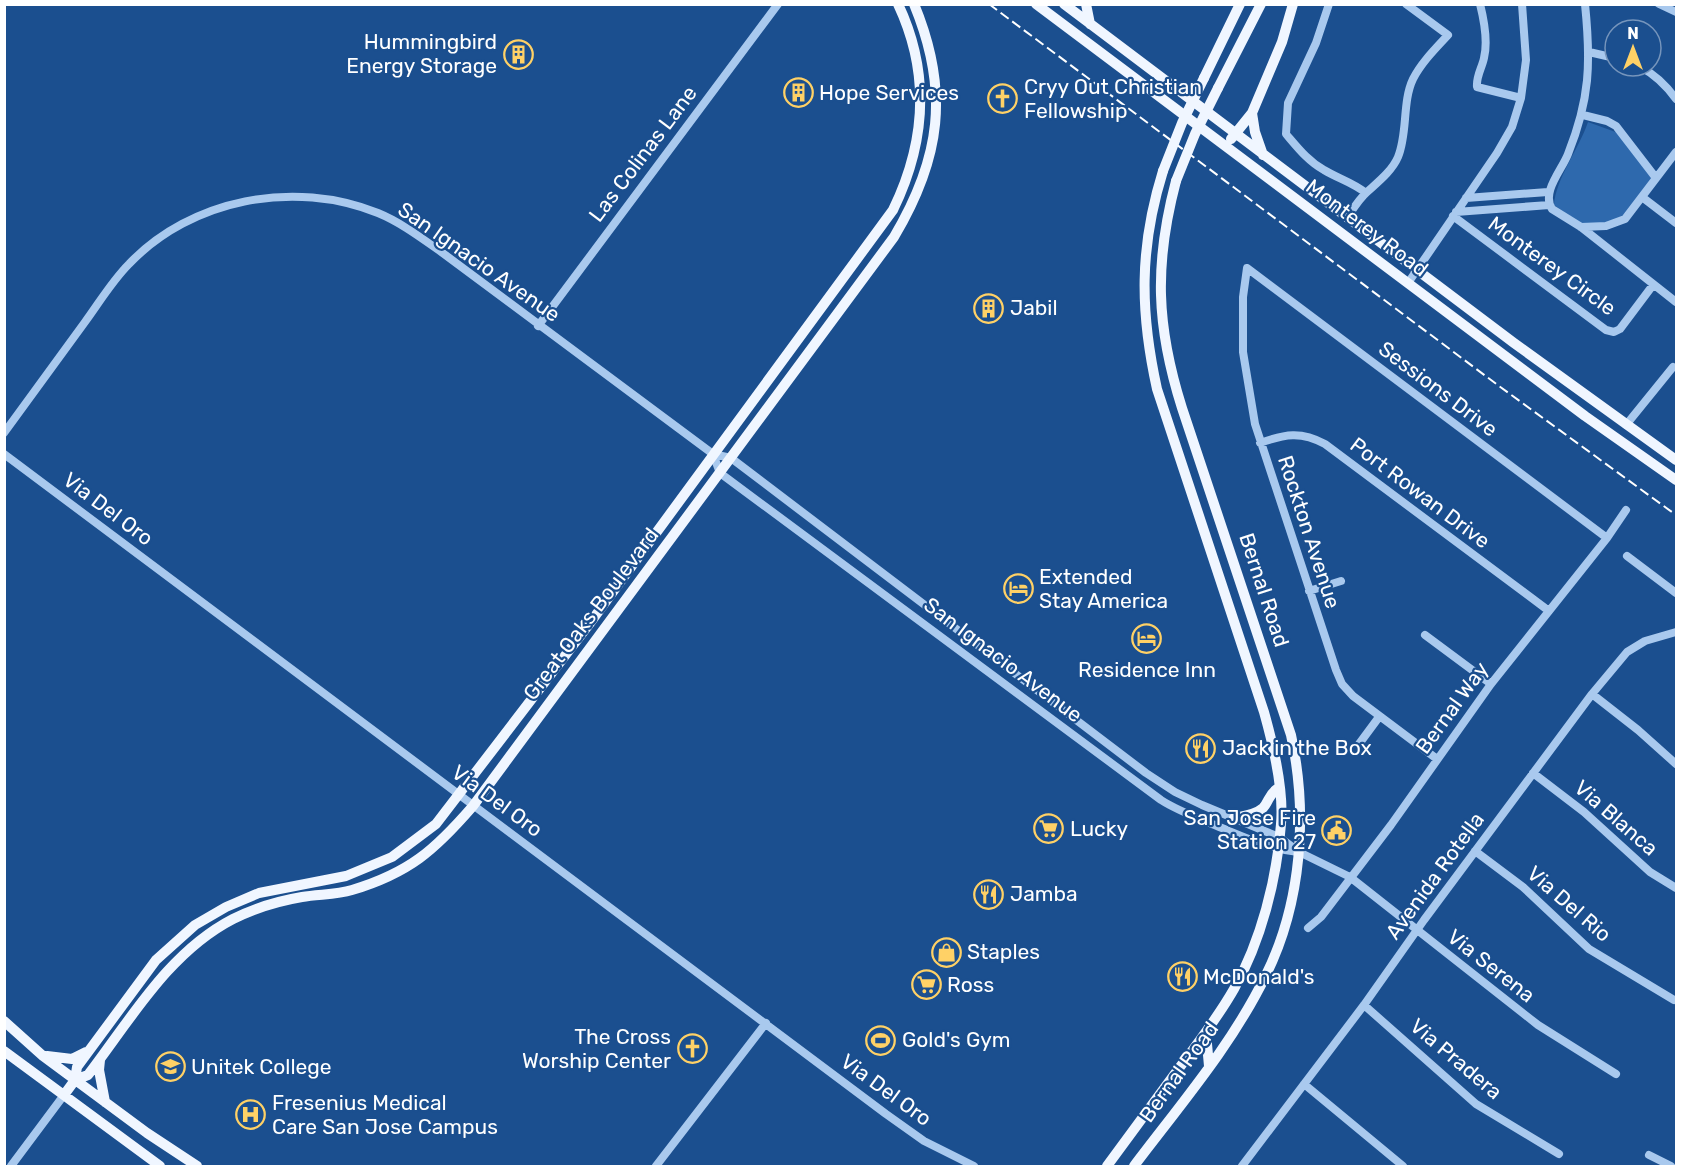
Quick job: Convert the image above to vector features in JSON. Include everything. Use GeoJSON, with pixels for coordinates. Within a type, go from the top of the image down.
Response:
{"type":"FeatureCollection","features":[{"type":"Feature","properties":{"kind":"main road","name":"Great Oaks Boulevard"},"geometry":{"type":"LineString","coordinates":[[64,1095],[75,1080],[77,1067],[156,960],[195,925],[226,907],[259,893],[346,876],[392,857],[435,824],[458,795],[590,622],[893,210],[905,186],[917,146],[921,110],[918,70],[911,38],[898,4]]}},
{"type":"Feature","properties":{"kind":"main road","name":"Great Oaks Boulevard"},"geometry":{"type":"LineString","coordinates":[[75,1080],[88,1075],[168,971],[203,937],[232,920],[267,905],[302,897],[351,891],[399,872],[420,860],[448,835],[473,806],[894,237],[912,206],[932,151],[936,110],[933,65],[915,4]]}},
{"type":"Feature","properties":{"kind":"main road","name":"Monterey Road"},"geometry":{"type":"LineString","coordinates":[[1036,4],[1052,12],[1225,146],[1585,416],[1677,480]]}},
{"type":"Feature","properties":{"kind":"main road"},"geometry":{"type":"LineString","coordinates":[[1086,4],[1090,24]]}},
{"type":"Feature","properties":{"kind":"main road","name":"Bernal Road"},"geometry":{"type":"LineString","coordinates":[[1107,1167],[1206,1033],[1234,990],[1253,950],[1268,902],[1279,837],[1281,803],[1274,754],[1264,712],[1157,389],[1149,354],[1144,304],[1144,270],[1152,207],[1163,171],[1182,123],[1240,4]]}},
{"type":"Feature","properties":{"kind":"main road","name":"Bernal Road"},"geometry":{"type":"LineString","coordinates":[[1134,1167],[1239,1024],[1268,972],[1288,913],[1299,852],[1299,788],[1291,735],[1173,379],[1164,341],[1160,298],[1165,227],[1176,181],[1195,134],[1261,4]]}},
{"type":"Feature","properties":{"kind":"main road"},"geometry":{"type":"LineString","coordinates":[[1225,146],[1252,113],[1279,49],[1293,4]]}},
{"type":"Feature","properties":{"kind":"main road"},"geometry":{"type":"LineString","coordinates":[[1052,12],[1066,5]]}},
{"type":"Feature","properties":{"kind":"main road","name":"Monterey Road"},"geometry":{"type":"LineString","coordinates":[[1066,5],[1347,218],[1626,425],[1677,460]]}},
{"type":"Feature","properties":{"kind":"main road"},"geometry":{"type":"LineString","coordinates":[[1252,113],[1255,132],[1263,155]]}},
{"type":"Feature","properties":{"kind":"main road"},"geometry":{"type":"LineString","coordinates":[[829,299],[841,308]]}},
{"type":"Feature","properties":{"kind":"main road"},"geometry":{"type":"LineString","coordinates":[[590,622],[598,638]]}},
{"type":"Feature","properties":{"kind":"main road"},"geometry":{"type":"LineString","coordinates":[[1234,818],[1253,814],[1262,808],[1270,794],[1278,788]]}},
{"type":"Feature","properties":{"kind":"main road"},"geometry":{"type":"LineString","coordinates":[[4,1021],[43,1056],[197,1167]]}},
{"type":"Feature","properties":{"kind":"main road"},"geometry":{"type":"LineString","coordinates":[[1206,1033],[1209,1066]]}},
{"type":"Feature","properties":{"kind":"main road"},"geometry":{"type":"LineString","coordinates":[[4,1051],[160,1167]]}},
{"type":"Feature","properties":{"kind":"main road"},"geometry":{"type":"LineString","coordinates":[[43,1056],[72,1059],[89,1051]]}},
{"type":"Feature","properties":{"kind":"main road"},"geometry":{"type":"LineString","coordinates":[[100,1060],[99,1070],[105,1102]]}},
{"type":"Feature","properties":{"kind":"street","name":"Las Colinas Lane"},"geometry":{"type":"LineString","coordinates":[[538,326],[778,4]]}},
{"type":"Feature","properties":{"kind":"street"},"geometry":{"type":"LineString","coordinates":[[1329,4],[1316,43],[1288,103],[1286,135],[1306,158],[1324,171],[1352,182],[1366,193]]}},
{"type":"Feature","properties":{"kind":"street"},"geometry":{"type":"LineString","coordinates":[[1347,218],[1397,159],[1405,133],[1412,81],[1427,58],[1448,35],[1406,4]]}},
{"type":"Feature","properties":{"kind":"street"},"geometry":{"type":"LineString","coordinates":[[1480,4],[1485,49],[1476,81],[1477,87],[1521,98]]}},
{"type":"Feature","properties":{"kind":"street"},"geometry":{"type":"LineString","coordinates":[[1408,283],[1505,140],[1521,98],[1526,60],[1522,4]]}},
{"type":"Feature","properties":{"kind":"street"},"geometry":{"type":"LineString","coordinates":[[1585,4],[1589,52],[1587,93],[1583,115],[1566,160],[1550,188],[1549,205],[1677,302]]}},
{"type":"Feature","properties":{"kind":"street"},"geometry":{"type":"LineString","coordinates":[[1659,4],[1677,12]]}},
{"type":"Feature","properties":{"kind":"street"},"geometry":{"type":"LineString","coordinates":[[1589,52],[1603,55]]}},
{"type":"Feature","properties":{"kind":"street"},"geometry":{"type":"LineString","coordinates":[[1658,78],[1677,99]]}},
{"type":"Feature","properties":{"kind":"street"},"geometry":{"type":"LineString","coordinates":[[1583,115],[1607,121],[1623,132],[1656,178]]}},
{"type":"Feature","properties":{"kind":"street"},"geometry":{"type":"LineString","coordinates":[[1581,227],[1606,226],[1626,219],[1677,152]]}},
{"type":"Feature","properties":{"kind":"street"},"geometry":{"type":"LineString","coordinates":[[1466,198],[1550,188]]}},
{"type":"Feature","properties":{"kind":"street","name":"San Ignacio Avenue"},"geometry":{"type":"LineString","coordinates":[[4,433],[129,264],[157,239],[182,223],[233,204],[261,198],[316,197],[343,202],[378,213],[409,229],[713,454],[732,458],[1146,773],[1175,792],[1279,837],[1299,852],[1350,877]]}},
{"type":"Feature","properties":{"kind":"street"},"geometry":{"type":"LineString","coordinates":[[1642,197],[1677,223]]}},
{"type":"Feature","properties":{"kind":"street"},"geometry":{"type":"LineString","coordinates":[[1455,214],[1549,205]]}},
{"type":"Feature","properties":{"kind":"street","name":"Monterey Circle"},"geometry":{"type":"LineString","coordinates":[[1455,214],[1606,330],[1614,332],[1620,329],[1653,285]]}},
{"type":"Feature","properties":{"kind":"street","name":"Rockton Avenue"},"geometry":{"type":"LineString","coordinates":[[1247,268],[1243,297],[1243,352],[1255,424],[1342,684],[1379,717],[1437,759]]}},
{"type":"Feature","properties":{"kind":"street","name":"Sessions Drive"},"geometry":{"type":"LineString","coordinates":[[1247,268],[1607,538]]}},
{"type":"Feature","properties":{"kind":"street"},"geometry":{"type":"LineString","coordinates":[[1626,425],[1673,367]]}},
{"type":"Feature","properties":{"kind":"street","name":"Port Rowan Drive"},"geometry":{"type":"LineString","coordinates":[[1260,443],[1294,434],[1313,437],[1549,611]]}},
{"type":"Feature","properties":{"kind":"street","name":"Via Del Oro"},"geometry":{"type":"LineString","coordinates":[[4,454],[908,1130],[974,1167]]}},
{"type":"Feature","properties":{"kind":"street"},"geometry":{"type":"LineString","coordinates":[[713,454],[720,473]]}},
{"type":"Feature","properties":{"kind":"street","name":"San Ignacio Avenue"},"geometry":{"type":"LineString","coordinates":[[720,473],[1167,804],[1277,850],[1299,852]]}},
{"type":"Feature","properties":{"kind":"street","name":"Bernal Way"},"geometry":{"type":"LineString","coordinates":[[1308,928],[1321,917],[1391,825],[1491,684],[1607,538],[1626,510]]}},
{"type":"Feature","properties":{"kind":"street"},"geometry":{"type":"LineString","coordinates":[[1627,556],[1677,593]]}},
{"type":"Feature","properties":{"kind":"street"},"geometry":{"type":"LineString","coordinates":[[1309,591],[1341,581]]}},
{"type":"Feature","properties":{"kind":"street","name":"Avenida Rotella"},"geometry":{"type":"LineString","coordinates":[[1245,1163],[1592,694],[1627,652],[1645,641],[1677,632]]}},
{"type":"Feature","properties":{"kind":"street"},"geometry":{"type":"LineString","coordinates":[[1425,635],[1491,684]]}},
{"type":"Feature","properties":{"kind":"street"},"geometry":{"type":"LineString","coordinates":[[1592,694],[1677,764]]}},
{"type":"Feature","properties":{"kind":"street"},"geometry":{"type":"LineString","coordinates":[[1359,744],[1379,717]]}},
{"type":"Feature","properties":{"kind":"street"},"geometry":{"type":"LineString","coordinates":[[1064,728],[1076,719]]}},
{"type":"Feature","properties":{"kind":"street","name":"Via Blanca"},"geometry":{"type":"LineString","coordinates":[[1533,773],[1584,812],[1650,872],[1677,888]]}},
{"type":"Feature","properties":{"kind":"street","name":"Via Del Rio"},"geometry":{"type":"LineString","coordinates":[[1475,851],[1523,887],[1589,949],[1674,1000]]}},
{"type":"Feature","properties":{"kind":"street","name":"Via Serena"},"geometry":{"type":"LineString","coordinates":[[1350,877],[1538,1025],[1616,1074]]}},
{"type":"Feature","properties":{"kind":"street","name":"Via Pradera"},"geometry":{"type":"LineString","coordinates":[[1364,1005],[1476,1104],[1559,1154]]}},
{"type":"Feature","properties":{"kind":"street"},"geometry":{"type":"LineString","coordinates":[[656,1167],[766,1023]]}},
{"type":"Feature","properties":{"kind":"street"},"geometry":{"type":"LineString","coordinates":[[1304,1084],[1403,1167]]}},
{"type":"Feature","properties":{"kind":"street"},"geometry":{"type":"LineString","coordinates":[[11,1167],[64,1095]]}},
{"type":"Feature","properties":{"kind":"street"},"geometry":{"type":"LineString","coordinates":[[1649,1155],[1671,1167]]}},
{"type":"Feature","properties":{"kind":"street"},"geometry":{"type":"LineString","coordinates":[[1245,1163],[1255,1166]]}},
{"type":"Feature","properties":{"kind":"shaded area"},"geometry":{"type":"Polygon","coordinates":[[[1588,122],[1621,134],[1654,181],[1624,217],[1605,224],[1581,224],[1554,205],[1563,174],[1588,122]]]}},
{"type":"Feature","properties":{"kind":"railway"},"geometry":{"type":"LineString","coordinates":[[989,4],[1499,386],[1676,515]]}},
{"type":"Feature","properties":{"kind":"place","name":"Hummingbird Energy Storage"},"geometry":{"type":"Point","coordinates":[518,54]}},
{"type":"Feature","properties":{"kind":"place","name":"Hope Services"},"geometry":{"type":"Point","coordinates":[798,93]}},
{"type":"Feature","properties":{"kind":"place","name":"Cryy Out Christian Fellowship"},"geometry":{"type":"Point","coordinates":[1003,99]}},
{"type":"Feature","properties":{"kind":"place","name":"Jabil"},"geometry":{"type":"Point","coordinates":[989,308]}},
{"type":"Feature","properties":{"kind":"place","name":"Extended Stay America"},"geometry":{"type":"Point","coordinates":[1018,589]}},
{"type":"Feature","properties":{"kind":"place","name":"Residence Inn"},"geometry":{"type":"Point","coordinates":[1147,639]}},
{"type":"Feature","properties":{"kind":"place","name":"Jack in the Box"},"geometry":{"type":"Point","coordinates":[1201,748]}},
{"type":"Feature","properties":{"kind":"place","name":"Lucky"},"geometry":{"type":"Point","coordinates":[1049,829]}},
{"type":"Feature","properties":{"kind":"place","name":"San Jose Fire Station 27"},"geometry":{"type":"Point","coordinates":[1337,830]}},
{"type":"Feature","properties":{"kind":"place","name":"Jamba"},"geometry":{"type":"Point","coordinates":[989,894]}},
{"type":"Feature","properties":{"kind":"place","name":"Staples"},"geometry":{"type":"Point","coordinates":[946,952]}},
{"type":"Feature","properties":{"kind":"place","name":"McDonald's"},"geometry":{"type":"Point","coordinates":[1182,977]}},
{"type":"Feature","properties":{"kind":"place","name":"Ross"},"geometry":{"type":"Point","coordinates":[926,985]}},
{"type":"Feature","properties":{"kind":"place","name":"Gold's Gym"},"geometry":{"type":"Point","coordinates":[881,1040]}},
{"type":"Feature","properties":{"kind":"place","name":"The Cross Worship Center"},"geometry":{"type":"Point","coordinates":[692,1049]}},
{"type":"Feature","properties":{"kind":"place","name":"Unitek College"},"geometry":{"type":"Point","coordinates":[170,1067]}},
{"type":"Feature","properties":{"kind":"place","name":"Fresenius Medical Care San Jose Campus"},"geometry":{"type":"Point","coordinates":[251,1115]}}]}
